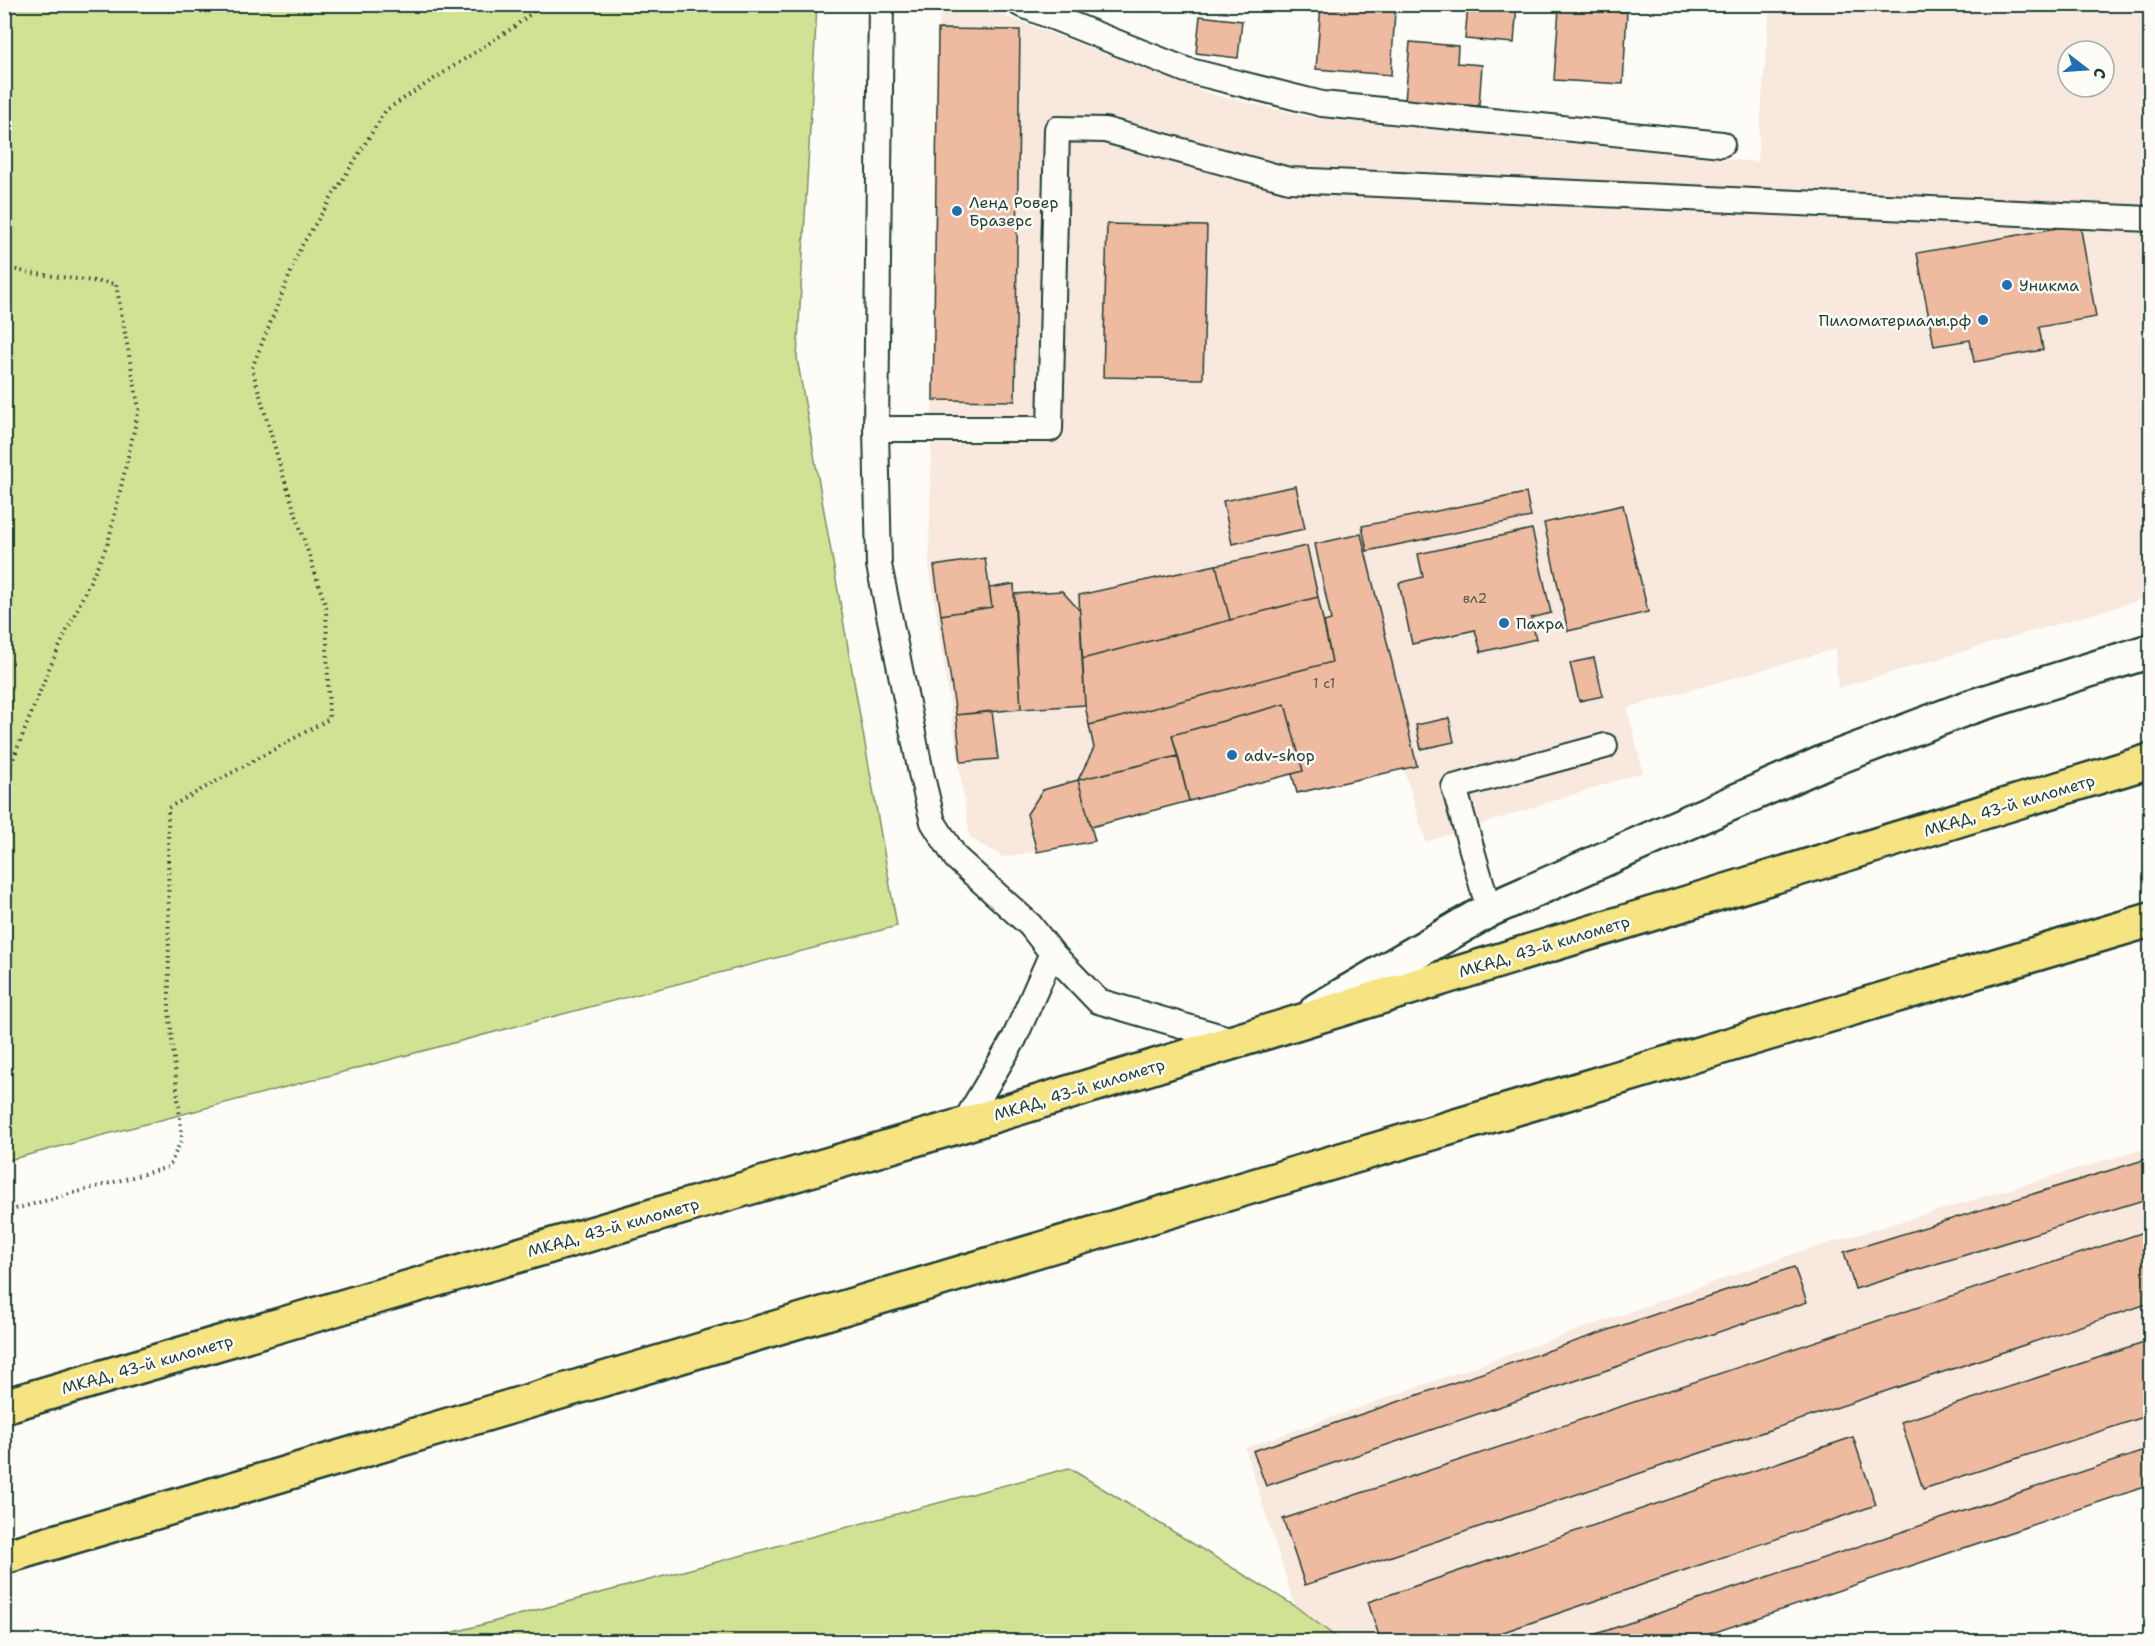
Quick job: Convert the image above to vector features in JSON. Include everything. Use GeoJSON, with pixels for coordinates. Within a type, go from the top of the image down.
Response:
{"type":"FeatureCollection","features":[{"type":"Feature","properties":{"kind":"highway","name":"МКАД, 43-й километр"},"geometry":{"type":"LineString","coordinates":[[4,1406],[963,1125],[2151,761]]}},
{"type":"Feature","properties":{"kind":"highway"},"geometry":{"type":"LineString","coordinates":[[4,1557],[2151,920]]}},
{"type":"Feature","properties":{"kind":"street"},"geometry":{"type":"LineString","coordinates":[[1293,1023],[1489,910],[1827,761],[1970,706],[2151,651]]}},
{"type":"Feature","properties":{"kind":"lane"},"geometry":{"type":"LineString","coordinates":[[882,4],[876,429],[879,565],[933,822],[957,858],[1030,925],[1052,953],[1098,1001],[1236,1041]]}},
{"type":"Feature","properties":{"kind":"lane"},"geometry":{"type":"LineString","coordinates":[[1020,4],[1186,70],[1322,104],[1722,144]]}},
{"type":"Feature","properties":{"kind":"lane"},"geometry":{"type":"LineString","coordinates":[[876,429],[1050,429],[1057,129],[1105,130],[1288,180],[2151,219]]}},
{"type":"Feature","properties":{"kind":"lane"},"geometry":{"type":"LineString","coordinates":[[1489,910],[1454,787],[1605,746]]}},
{"type":"Feature","properties":{"kind":"lane"},"geometry":{"type":"LineString","coordinates":[[963,1125],[1014,1039],[1052,953]]}},
{"type":"Feature","properties":{"kind":"path"},"geometry":{"type":"LineString","coordinates":[[4,1212],[169,1167],[182,1138],[169,1010],[168,808],[329,719],[326,607],[281,468],[252,368],[301,247],[386,110],[514,27],[543,4]]}},
{"type":"Feature","properties":{"kind":"path"},"geometry":{"type":"LineString","coordinates":[[4,267],[30,273],[116,284],[139,409],[108,543],[49,669],[4,782]]}},
{"type":"Feature","properties":{"kind":"shaded area"},"geometry":{"type":"Polygon","coordinates":[[[940,5],[976,5],[1214,95],[1314,118],[1757,162],[1770,5],[2150,5],[2150,597],[1838,688],[1835,649],[1627,708],[1643,772],[1426,842],[1404,769],[1297,793],[1291,774],[1092,827],[1095,841],[1070,847],[1003,857],[970,838],[929,566],[940,5]]]}},
{"type":"Feature","properties":{"kind":"shaded area"},"geometry":{"type":"Polygon","coordinates":[[[2150,1147],[2150,1485],[1686,1641],[1341,1641],[1295,1606],[1245,1448],[1796,1253],[2150,1147]]]}},
{"type":"Feature","properties":{"kind":"green space"},"geometry":{"type":"Polygon","coordinates":[[[5,4],[817,5],[797,358],[897,926],[5,1161],[5,4]]]}},
{"type":"Feature","properties":{"kind":"green space"},"geometry":{"type":"Polygon","coordinates":[[[1069,1468],[1295,1606],[1341,1641],[421,1641],[1069,1468]]]}},
{"type":"Feature","properties":{"kind":"building"},"geometry":{"type":"Polygon","coordinates":[[[1106,4],[1162,4],[1161,8],[1106,7],[1106,4]]]}},
{"type":"Feature","properties":{"kind":"building"},"geometry":{"type":"Polygon","coordinates":[[[1468,4],[1517,4],[1514,43],[1465,39],[1468,4]]]}},
{"type":"Feature","properties":{"kind":"building"},"geometry":{"type":"Polygon","coordinates":[[[1321,5],[1395,11],[1391,75],[1316,69],[1321,5]]]}},
{"type":"Feature","properties":{"kind":"building"},"geometry":{"type":"Polygon","coordinates":[[[1559,8],[1627,12],[1623,84],[1554,80],[1559,8]]]}},
{"type":"Feature","properties":{"kind":"building"},"geometry":{"type":"Polygon","coordinates":[[[1200,16],[1242,21],[1238,58],[1196,53],[1200,16]]]}},
{"type":"Feature","properties":{"kind":"building"},"geometry":{"type":"Polygon","coordinates":[[[938,29],[1020,30],[1015,401],[933,400],[938,29]]]}},
{"type":"Feature","properties":{"kind":"building"},"geometry":{"type":"Polygon","coordinates":[[[1410,42],[1458,46],[1457,63],[1482,65],[1479,106],[1405,101],[1410,42]]]}},
{"type":"Feature","properties":{"kind":"building"},"geometry":{"type":"Polygon","coordinates":[[[1107,224],[1207,226],[1203,379],[1103,377],[1107,224]]]}},
{"type":"Feature","properties":{"kind":"building","name":"Уникма"},"geometry":{"type":"Polygon","coordinates":[[[2080,224],[2096,317],[2039,327],[2043,350],[1974,362],[1970,340],[1934,346],[1917,253],[2080,224]]]}},
{"type":"Feature","properties":{"kind":"building"},"geometry":{"type":"Polygon","coordinates":[[[1296,486],[1305,529],[1232,544],[1223,501],[1296,486]]]}},
{"type":"Feature","properties":{"kind":"building"},"geometry":{"type":"Polygon","coordinates":[[[1526,493],[1531,517],[1367,551],[1362,526],[1526,493]]]}},
{"type":"Feature","properties":{"kind":"building"},"geometry":{"type":"Polygon","coordinates":[[[1623,505],[1648,612],[1568,631],[1544,523],[1623,505]]]}},
{"type":"Feature","properties":{"kind":"building"},"geometry":{"type":"Polygon","coordinates":[[[1532,529],[1551,613],[1531,618],[1536,639],[1481,652],[1475,630],[1412,644],[1399,583],[1423,577],[1418,554],[1532,529]]]}},
{"type":"Feature","properties":{"kind":"building"},"geometry":{"type":"Polygon","coordinates":[[[1361,534],[1417,766],[1297,793],[1292,774],[1303,771],[1285,704],[1172,735],[1178,756],[1078,780],[1094,748],[1089,725],[1332,662],[1324,622],[1331,620],[1315,544],[1361,534]]]}},
{"type":"Feature","properties":{"kind":"building"},"geometry":{"type":"Polygon","coordinates":[[[1307,546],[1318,597],[1230,620],[1216,565],[1307,546]]]}},
{"type":"Feature","properties":{"kind":"building"},"geometry":{"type":"Polygon","coordinates":[[[985,558],[992,607],[941,615],[934,566],[985,558]]]}},
{"type":"Feature","properties":{"kind":"building"},"geometry":{"type":"Polygon","coordinates":[[[1216,565],[1230,620],[1082,659],[1079,595],[1216,565]]]}},
{"type":"Feature","properties":{"kind":"building"},"geometry":{"type":"Polygon","coordinates":[[[1014,584],[1021,709],[956,715],[941,615],[992,607],[989,588],[1014,584]]]}},
{"type":"Feature","properties":{"kind":"building"},"geometry":{"type":"Polygon","coordinates":[[[1062,591],[1080,611],[1085,705],[1021,709],[1014,594],[1062,591]]]}},
{"type":"Feature","properties":{"kind":"building"},"geometry":{"type":"Polygon","coordinates":[[[1318,597],[1332,662],[1089,725],[1085,705],[1082,659],[1318,597]]]}},
{"type":"Feature","properties":{"kind":"building"},"geometry":{"type":"Polygon","coordinates":[[[1594,658],[1603,696],[1579,701],[1570,663],[1594,658]]]}},
{"type":"Feature","properties":{"kind":"building"},"geometry":{"type":"Polygon","coordinates":[[[1285,704],[1303,771],[1189,801],[1172,735],[1285,704]]]}},
{"type":"Feature","properties":{"kind":"building"},"geometry":{"type":"Polygon","coordinates":[[[992,711],[998,759],[961,762],[956,715],[992,711]]]}},
{"type":"Feature","properties":{"kind":"building"},"geometry":{"type":"Polygon","coordinates":[[[1449,718],[1454,742],[1421,749],[1416,725],[1449,718]]]}},
{"type":"Feature","properties":{"kind":"building"},"geometry":{"type":"Polygon","coordinates":[[[1178,756],[1189,801],[1091,827],[1078,780],[1178,756]]]}},
{"type":"Feature","properties":{"kind":"building"},"geometry":{"type":"Polygon","coordinates":[[[1078,780],[1095,841],[1037,852],[1027,814],[1043,790],[1078,780]]]}},
{"type":"Feature","properties":{"kind":"building"},"geometry":{"type":"Polygon","coordinates":[[[2150,1158],[2150,1198],[1855,1289],[1844,1252],[2150,1158]]]}},
{"type":"Feature","properties":{"kind":"building"},"geometry":{"type":"Polygon","coordinates":[[[2150,1230],[2150,1303],[1305,1585],[1283,1519],[2150,1230]]]}},
{"type":"Feature","properties":{"kind":"building"},"geometry":{"type":"Polygon","coordinates":[[[1794,1267],[1807,1302],[1266,1486],[1253,1451],[1794,1267]]]}},
{"type":"Feature","properties":{"kind":"building"},"geometry":{"type":"Polygon","coordinates":[[[2150,1341],[2150,1415],[1923,1489],[1901,1422],[2150,1341]]]}},
{"type":"Feature","properties":{"kind":"building"},"geometry":{"type":"Polygon","coordinates":[[[1853,1437],[1876,1505],[1474,1642],[1381,1642],[1368,1602],[1853,1437]]]}},
{"type":"Feature","properties":{"kind":"building"},"geometry":{"type":"Polygon","coordinates":[[[2150,1449],[2150,1485],[1686,1642],[1572,1642],[2150,1449]]]}},
{"type":"Feature","properties":{"kind":"place","name":"Ленд Ровер Бразерс"},"geometry":{"type":"Point","coordinates":[957,211]}},
{"type":"Feature","properties":{"kind":"place","name":"Уникма"},"geometry":{"type":"Point","coordinates":[2007,285]}},
{"type":"Feature","properties":{"kind":"place","name":"Пиломатериалы.рф"},"geometry":{"type":"Point","coordinates":[1983,320]}},
{"type":"Feature","properties":{"kind":"place","name":"Пахра"},"geometry":{"type":"Point","coordinates":[1504,623]}},
{"type":"Feature","properties":{"kind":"place","name":"adv-shop"},"geometry":{"type":"Point","coordinates":[1232,755]}}]}
